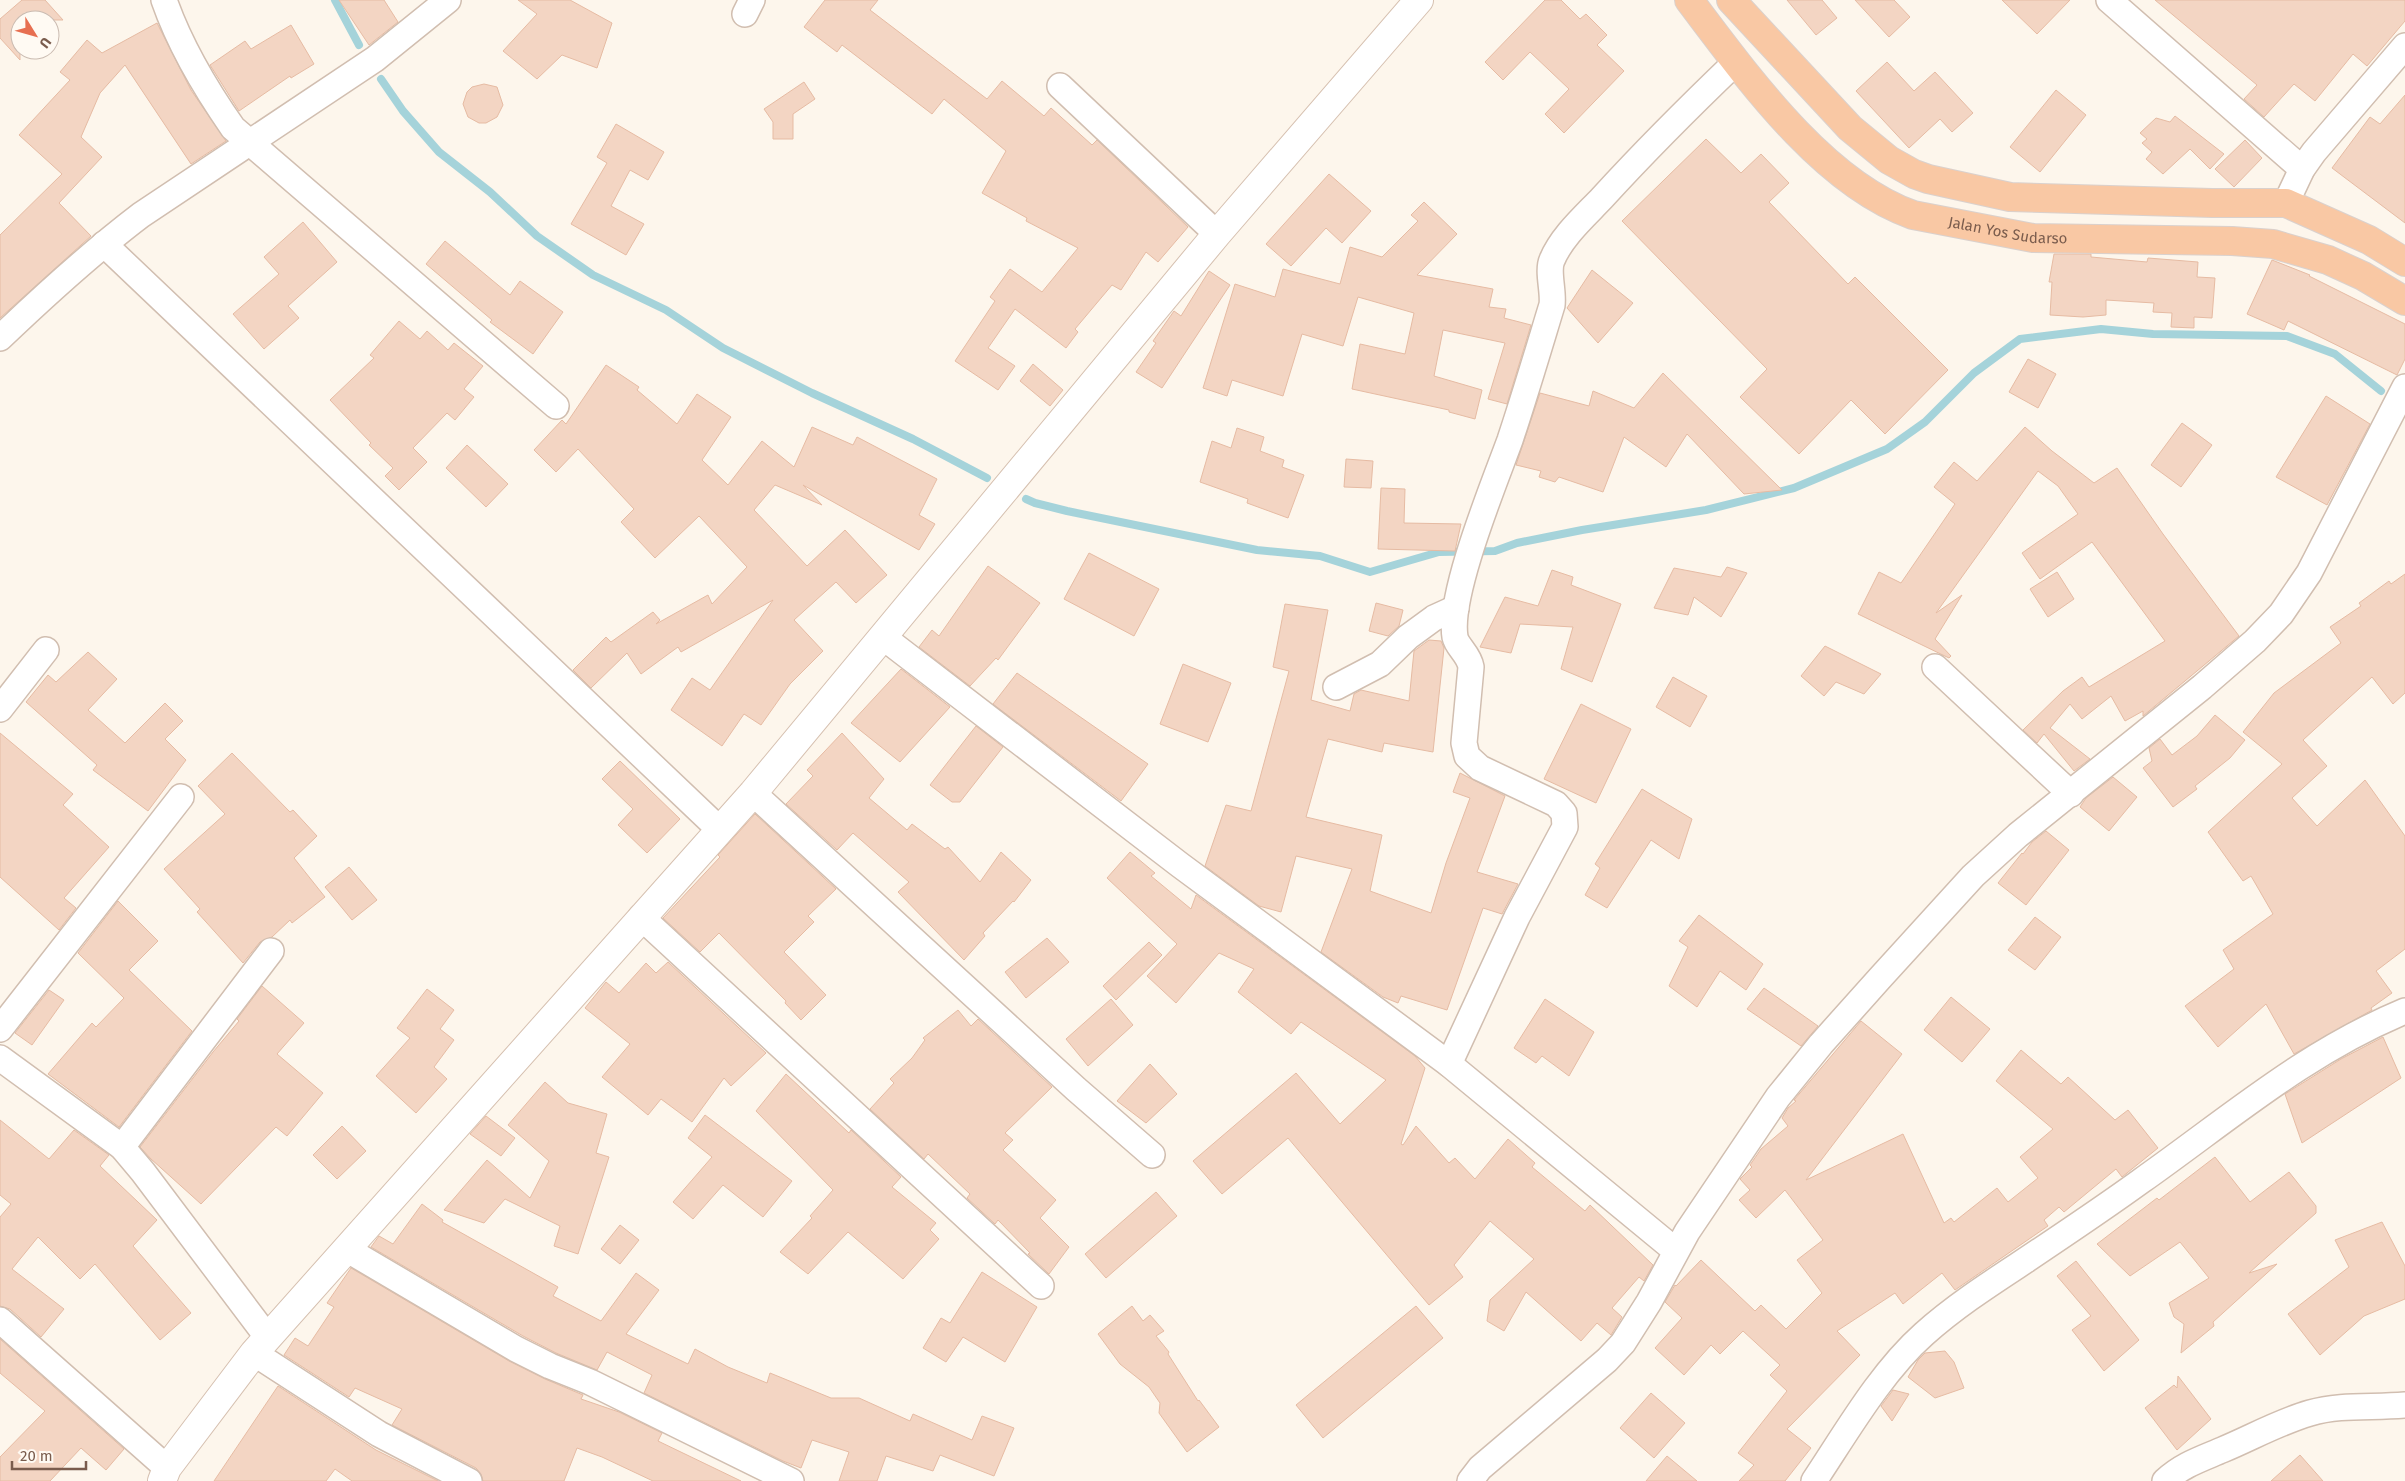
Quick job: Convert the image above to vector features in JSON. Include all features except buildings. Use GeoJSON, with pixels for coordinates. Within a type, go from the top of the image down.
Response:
{"type":"FeatureCollection","features":[{"type":"Feature","properties":{"kind":"highway","name":"Jalan Yos Sudarso"},"geometry":{"type":"LineString","coordinates":[[1689,0],[1736,62],[1800,135],[1823,157],[1874,198],[1912,215],[2033,238],[2232,241],[2272,244],[2328,260],[2363,276],[2405,302]]}},
{"type":"Feature","properties":{"kind":"highway"},"geometry":{"type":"LineString","coordinates":[[1731,0],[1850,128],[1889,160],[1914,174],[1928,179],[2010,197],[2212,203],[2286,203],[2355,234],[2405,262]]}},
{"type":"Feature","properties":{"kind":"main road"},"geometry":{"type":"LineString","coordinates":[[165,1474],[261,1346],[753,793],[1217,234],[1419,0]]}},
{"type":"Feature","properties":{"kind":"street"},"geometry":{"type":"LineString","coordinates":[[164,0],[176,31],[211,98],[233,128],[556,406]]}},
{"type":"Feature","properties":{"kind":"street"},"geometry":{"type":"LineString","coordinates":[[0,338],[104,244],[141,215],[375,59],[448,0]]}},
{"type":"Feature","properties":{"kind":"street"},"geometry":{"type":"LineString","coordinates":[[2109,0],[2302,169]]}},
{"type":"Feature","properties":{"kind":"street"},"geometry":{"type":"LineString","coordinates":[[2286,203],[2302,169],[2405,46]]}},
{"type":"Feature","properties":{"kind":"street"},"geometry":{"type":"LineString","coordinates":[[1449,1064],[1517,917],[1565,827],[1565,818],[1560,806],[1480,768],[1467,756],[1464,743],[1471,667],[1470,659],[1456,637],[1456,608],[1465,574],[1552,306],[1554,293],[1551,262],[1565,239],[1653,142],[1736,62]]}},
{"type":"Feature","properties":{"kind":"street"},"geometry":{"type":"LineString","coordinates":[[1060,86],[1217,234]]}},
{"type":"Feature","properties":{"kind":"street"},"geometry":{"type":"LineString","coordinates":[[104,244],[719,829]]}},
{"type":"Feature","properties":{"kind":"street"},"geometry":{"type":"LineString","coordinates":[[1470,1481],[1480,1468],[1607,1360],[1623,1343],[1650,1302],[1676,1251],[1738,1153],[1778,1097],[1821,1044],[1973,876],[2018,835],[2071,794],[2248,647],[2280,614],[2308,573],[2405,387]]}},
{"type":"Feature","properties":{"kind":"street"},"geometry":{"type":"LineString","coordinates":[[1336,687],[1380,664],[1408,637],[1434,618],[1456,608]]}},
{"type":"Feature","properties":{"kind":"street"},"geometry":{"type":"LineString","coordinates":[[883,637],[1180,865],[1449,1064],[1676,1251]]}},
{"type":"Feature","properties":{"kind":"street"},"geometry":{"type":"LineString","coordinates":[[0,709],[46,650]]}},
{"type":"Feature","properties":{"kind":"street"},"geometry":{"type":"LineString","coordinates":[[1935,667],[2071,794]]}},
{"type":"Feature","properties":{"kind":"street"},"geometry":{"type":"LineString","coordinates":[[753,793],[1076,1089],[1152,1155]]}},
{"type":"Feature","properties":{"kind":"street"},"geometry":{"type":"LineString","coordinates":[[0,1029],[181,797]]}},
{"type":"Feature","properties":{"kind":"street"},"geometry":{"type":"LineString","coordinates":[[641,917],[1041,1286]]}},
{"type":"Feature","properties":{"kind":"street"},"geometry":{"type":"LineString","coordinates":[[122,1147],[271,951]]}},
{"type":"Feature","properties":{"kind":"street"},"geometry":{"type":"LineString","coordinates":[[1814,1481],[1892,1368],[1923,1334],[1974,1294],[2142,1181],[2255,1096],[2327,1049],[2371,1025],[2405,1011]]}},
{"type":"Feature","properties":{"kind":"street"},"geometry":{"type":"LineString","coordinates":[[0,1058],[122,1147],[143,1172],[261,1346],[379,1434],[469,1481]]}},
{"type":"Feature","properties":{"kind":"street"},"geometry":{"type":"LineString","coordinates":[[348,1250],[516,1349],[550,1366],[590,1382],[791,1481]]}},
{"type":"Feature","properties":{"kind":"street"},"geometry":{"type":"LineString","coordinates":[[0,1320],[165,1474]]}},
{"type":"Feature","properties":{"kind":"street"},"geometry":{"type":"LineString","coordinates":[[2165,1481],[2176,1471],[2197,1459],[2311,1412],[2346,1406],[2403,1409]]}},
{"type":"Feature","properties":{"kind":"waterway"},"geometry":{"type":"LineString","coordinates":[[335,0],[359,45]]}},
{"type":"Feature","properties":{"kind":"waterway"},"geometry":{"type":"LineString","coordinates":[[381,79],[403,111],[439,152],[490,192],[537,236],[593,275],[666,310],[723,348],[812,393],[913,439],[987,478]]}},
{"type":"Feature","properties":{"kind":"waterway"},"geometry":{"type":"LineString","coordinates":[[1026,499],[1067,511],[1257,550],[1320,556],[1370,572],[1439,552],[1495,551],[1517,543],[1582,530],[1706,510],[1794,488],[1887,449],[1925,422],[1974,373],[2020,339],[2101,329],[2153,334],[2287,336],[2335,354],[2381,391]]}}]}
